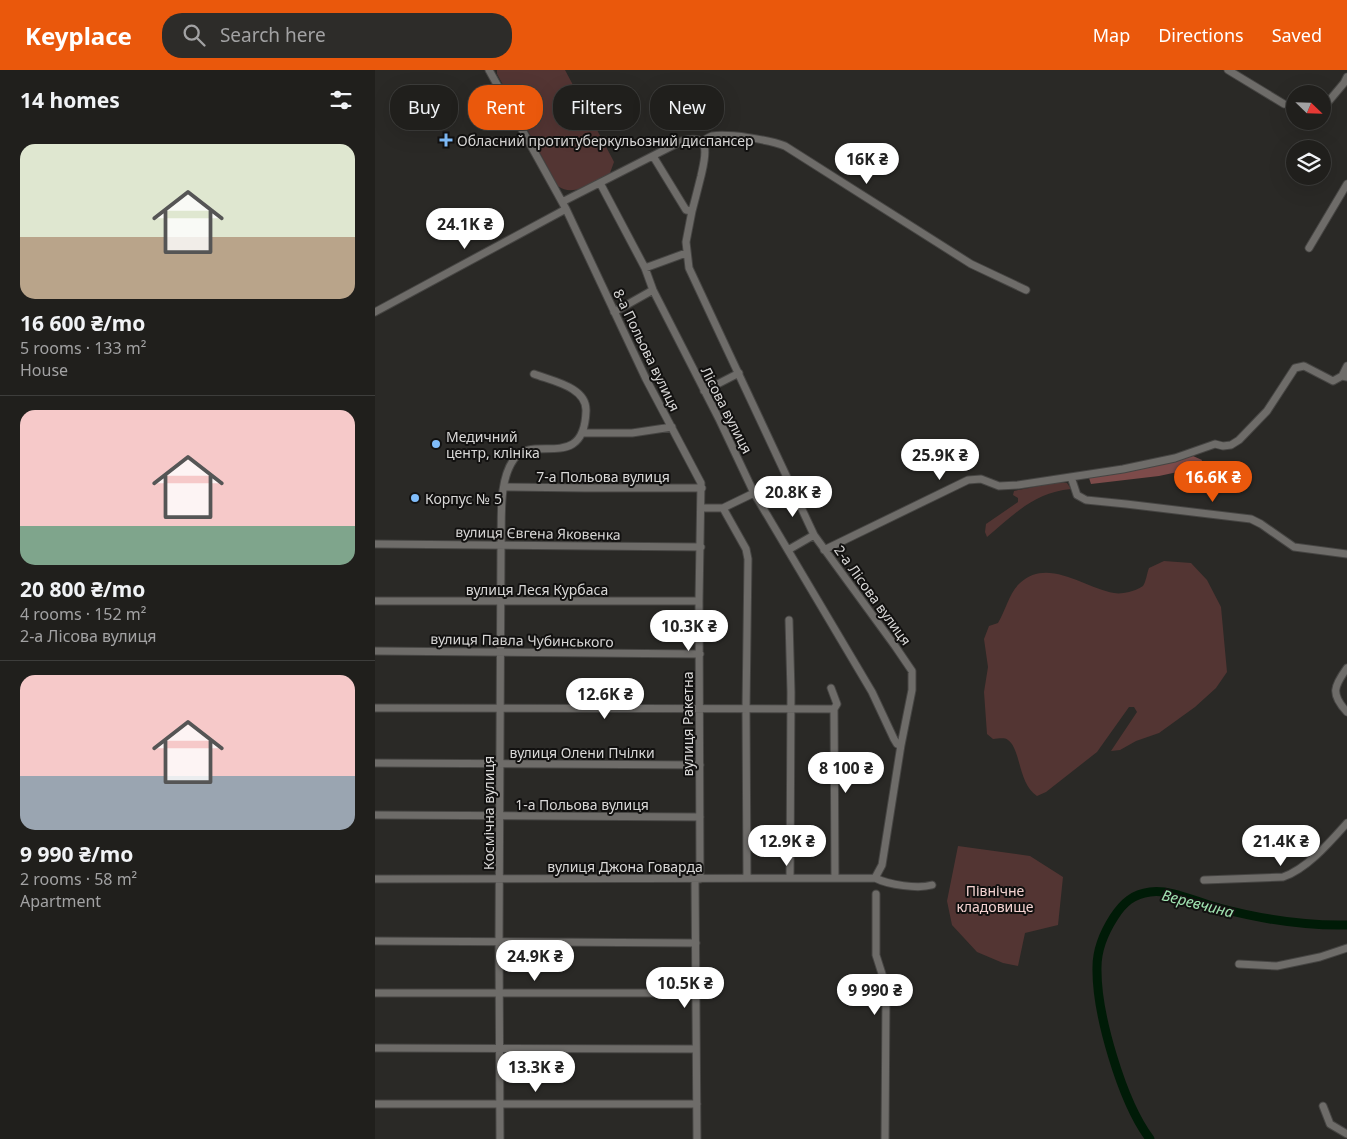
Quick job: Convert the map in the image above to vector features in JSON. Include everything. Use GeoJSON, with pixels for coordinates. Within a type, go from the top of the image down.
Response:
{"type":"FeatureCollection","features":[{"type":"Feature","properties":{"kind":"street","name":"8-а Польова вулиця"},"geometry":{"type":"LineString","coordinates":[[489,70],[564,206],[646,379],[672,427],[632,433],[583,433]]}},
{"type":"Feature","properties":{"kind":"street"},"geometry":{"type":"LineString","coordinates":[[1228,70],[1284,104]]}},
{"type":"Feature","properties":{"kind":"street"},"geometry":{"type":"LineString","coordinates":[[1331,98],[1347,77]]}},
{"type":"Feature","properties":{"kind":"street"},"geometry":{"type":"LineString","coordinates":[[375,312],[564,206],[600,183],[653,156],[686,140],[694,139],[702,142],[708,138],[721,136],[764,140],[785,146],[971,264],[1026,290]]}},
{"type":"Feature","properties":{"kind":"street","name":"2-а Лісова вулиця"},"geometry":{"type":"LineString","coordinates":[[702,142],[705,154],[688,232],[686,253],[689,268],[814,535],[912,671],[913,690],[901,745],[882,865],[875,878]]}},
{"type":"Feature","properties":{"kind":"street"},"geometry":{"type":"LineString","coordinates":[[653,156],[686,210],[692,211]]}},
{"type":"Feature","properties":{"kind":"street","name":"Лісова вулиця"},"geometry":{"type":"LineString","coordinates":[[600,183],[645,268],[653,290],[755,493],[872,692],[897,744],[901,745]]}},
{"type":"Feature","properties":{"kind":"street"},"geometry":{"type":"LineString","coordinates":[[1309,248],[1347,184]]}},
{"type":"Feature","properties":{"kind":"street"},"geometry":{"type":"LineString","coordinates":[[645,268],[686,253]]}},
{"type":"Feature","properties":{"kind":"street"},"geometry":{"type":"LineString","coordinates":[[614,312],[653,290]]}},
{"type":"Feature","properties":{"kind":"street"},"geometry":{"type":"LineString","coordinates":[[824,550],[968,480],[981,479],[993,484],[1009,486],[1175,458],[1215,444],[1231,445],[1239,440],[1267,411],[1293,370],[1299,366],[1309,368],[1333,381],[1345,376],[1347,366]]}},
{"type":"Feature","properties":{"kind":"street"},"geometry":{"type":"LineString","coordinates":[[704,391],[739,373]]}},
{"type":"Feature","properties":{"kind":"street"},"geometry":{"type":"LineString","coordinates":[[534,374],[571,388],[583,398],[586,408],[583,433]]}},
{"type":"Feature","properties":{"kind":"street","name":"вулиця Ракетна"},"geometry":{"type":"LineString","coordinates":[[672,427],[700,479],[702,488],[699,602],[700,817],[696,942],[697,1139]]}},
{"type":"Feature","properties":{"kind":"street","name":"Космічна вулиця"},"geometry":{"type":"LineString","coordinates":[[500,1139],[501,545],[504,486],[510,466],[519,454],[525,450],[557,449],[569,446],[583,433]]}},
{"type":"Feature","properties":{"kind":"street"},"geometry":{"type":"LineString","coordinates":[[1071,477],[1077,495],[1085,500],[1251,519],[1295,547],[1347,554]]}},
{"type":"Feature","properties":{"kind":"street","name":"7-а Польова вулиця"},"geometry":{"type":"LineString","coordinates":[[504,486],[702,488]]}},
{"type":"Feature","properties":{"kind":"street"},"geometry":{"type":"LineString","coordinates":[[702,508],[723,508],[755,493]]}},
{"type":"Feature","properties":{"kind":"street"},"geometry":{"type":"LineString","coordinates":[[723,508],[748,553],[746,710],[747,878]]}},
{"type":"Feature","properties":{"kind":"street"},"geometry":{"type":"LineString","coordinates":[[788,550],[814,535]]}},
{"type":"Feature","properties":{"kind":"street","name":"вулиця Євгена Яковенка"},"geometry":{"type":"LineString","coordinates":[[375,544],[701,547]]}},
{"type":"Feature","properties":{"kind":"street","name":"вулиця Леся Курбаса"},"geometry":{"type":"LineString","coordinates":[[375,601],[699,602]]}},
{"type":"Feature","properties":{"kind":"street"},"geometry":{"type":"LineString","coordinates":[[789,620],[791,709],[790,878]]}},
{"type":"Feature","properties":{"kind":"street","name":"вулиця Павла Чубинського"},"geometry":{"type":"LineString","coordinates":[[375,651],[700,654]]}},
{"type":"Feature","properties":{"kind":"street"},"geometry":{"type":"LineString","coordinates":[[1347,668],[1337,681],[1335,690],[1337,698],[1347,712]]}},
{"type":"Feature","properties":{"kind":"street"},"geometry":{"type":"LineString","coordinates":[[831,688],[837,702],[834,710],[835,878]]}},
{"type":"Feature","properties":{"kind":"street"},"geometry":{"type":"LineString","coordinates":[[375,708],[834,710]]}},
{"type":"Feature","properties":{"kind":"street","name":"вулиця Олени Пчілки"},"geometry":{"type":"LineString","coordinates":[[375,763],[700,765]]}},
{"type":"Feature","properties":{"kind":"street","name":"1-а Польова вулиця"},"geometry":{"type":"LineString","coordinates":[[375,815],[700,817]]}},
{"type":"Feature","properties":{"kind":"street"},"geometry":{"type":"LineString","coordinates":[[1204,880],[1283,877],[1291,874],[1304,866],[1347,823]]}},
{"type":"Feature","properties":{"kind":"street","name":"вулиця Джона Говарда"},"geometry":{"type":"LineString","coordinates":[[375,879],[875,878],[881,881],[923,888],[932,885]]}},
{"type":"Feature","properties":{"kind":"street"},"geometry":{"type":"LineString","coordinates":[[876,894],[876,955],[883,977],[886,996],[885,1139]]}},
{"type":"Feature","properties":{"kind":"street"},"geometry":{"type":"LineString","coordinates":[[375,941],[499,943],[696,942]]}},
{"type":"Feature","properties":{"kind":"street"},"geometry":{"type":"LineString","coordinates":[[1239,964],[1277,966],[1320,957],[1347,948]]}},
{"type":"Feature","properties":{"kind":"street"},"geometry":{"type":"LineString","coordinates":[[375,993],[696,993]]}},
{"type":"Feature","properties":{"kind":"street"},"geometry":{"type":"LineString","coordinates":[[375,1048],[500,1050],[696,1049]]}},
{"type":"Feature","properties":{"kind":"street"},"geometry":{"type":"LineString","coordinates":[[375,1104],[697,1104]]}},
{"type":"Feature","properties":{"kind":"street"},"geometry":{"type":"LineString","coordinates":[[1323,1106],[1330,1124],[1347,1134]]}},
{"type":"Feature","properties":{"kind":"green space"},"geometry":{"type":"Polygon","coordinates":[[[497,70],[565,70],[573,85],[553,85],[553,130],[597,130],[614,162],[610,173],[578,189],[564,189],[558,186],[528,130],[543,130],[543,85],[503,85],[497,70]]]}},
{"type":"Feature","properties":{"kind":"green space"},"geometry":{"type":"Polygon","coordinates":[[[1059,482],[1067,483],[1071,489],[1058,491],[1035,500],[987,537],[985,532],[986,524],[1018,502],[1018,498],[1013,495],[1014,491],[1059,482]]]}},
{"type":"Feature","properties":{"kind":"green space"},"geometry":{"type":"Polygon","coordinates":[[[1164,561],[1191,563],[1207,580],[1221,607],[1227,672],[1216,688],[1195,707],[1159,733],[1136,741],[1120,750],[1111,751],[1137,712],[1134,707],[1129,707],[1097,752],[1046,792],[1037,796],[1026,783],[1012,744],[1003,738],[993,739],[987,734],[984,692],[988,667],[984,639],[989,626],[998,623],[1016,587],[1031,576],[1042,573],[1054,573],[1102,590],[1121,593],[1143,586],[1149,568],[1164,561]]]}},
{"type":"Feature","properties":{"kind":"green space","name":"Північне кладовище"},"geometry":{"type":"Polygon","coordinates":[[[958,846],[1030,856],[1063,877],[1058,925],[1025,933],[1018,966],[1003,963],[977,952],[952,925],[947,901],[958,846]]]}},
{"type":"Feature","properties":{"kind":"shaded area"},"geometry":{"type":"Polygon","coordinates":[[[1193,456],[1202,460],[1201,464],[1196,468],[1159,476],[1091,484],[1089,478],[1193,456]]]}},
{"type":"Feature","properties":{"kind":"waterway","name":"Веревчина"},"geometry":{"type":"LineString","coordinates":[[1150,1139],[1130,1103],[1121,1080],[1106,1032],[1098,986],[1097,961],[1100,947],[1108,928],[1121,907],[1138,895],[1158,892],[1176,894],[1219,908],[1267,918],[1299,923],[1347,925]]}},
{"type":"Feature","properties":{"kind":"place","name":"Обласний протитуберкульозний диспансер"},"geometry":{"type":"Point","coordinates":[446,140]}},
{"type":"Feature","properties":{"kind":"place","name":"Медичний центр, клініка"},"geometry":{"type":"Point","coordinates":[436,444]}},
{"type":"Feature","properties":{"kind":"place","name":"Корпус № 5"},"geometry":{"type":"Point","coordinates":[415,498]}}]}
